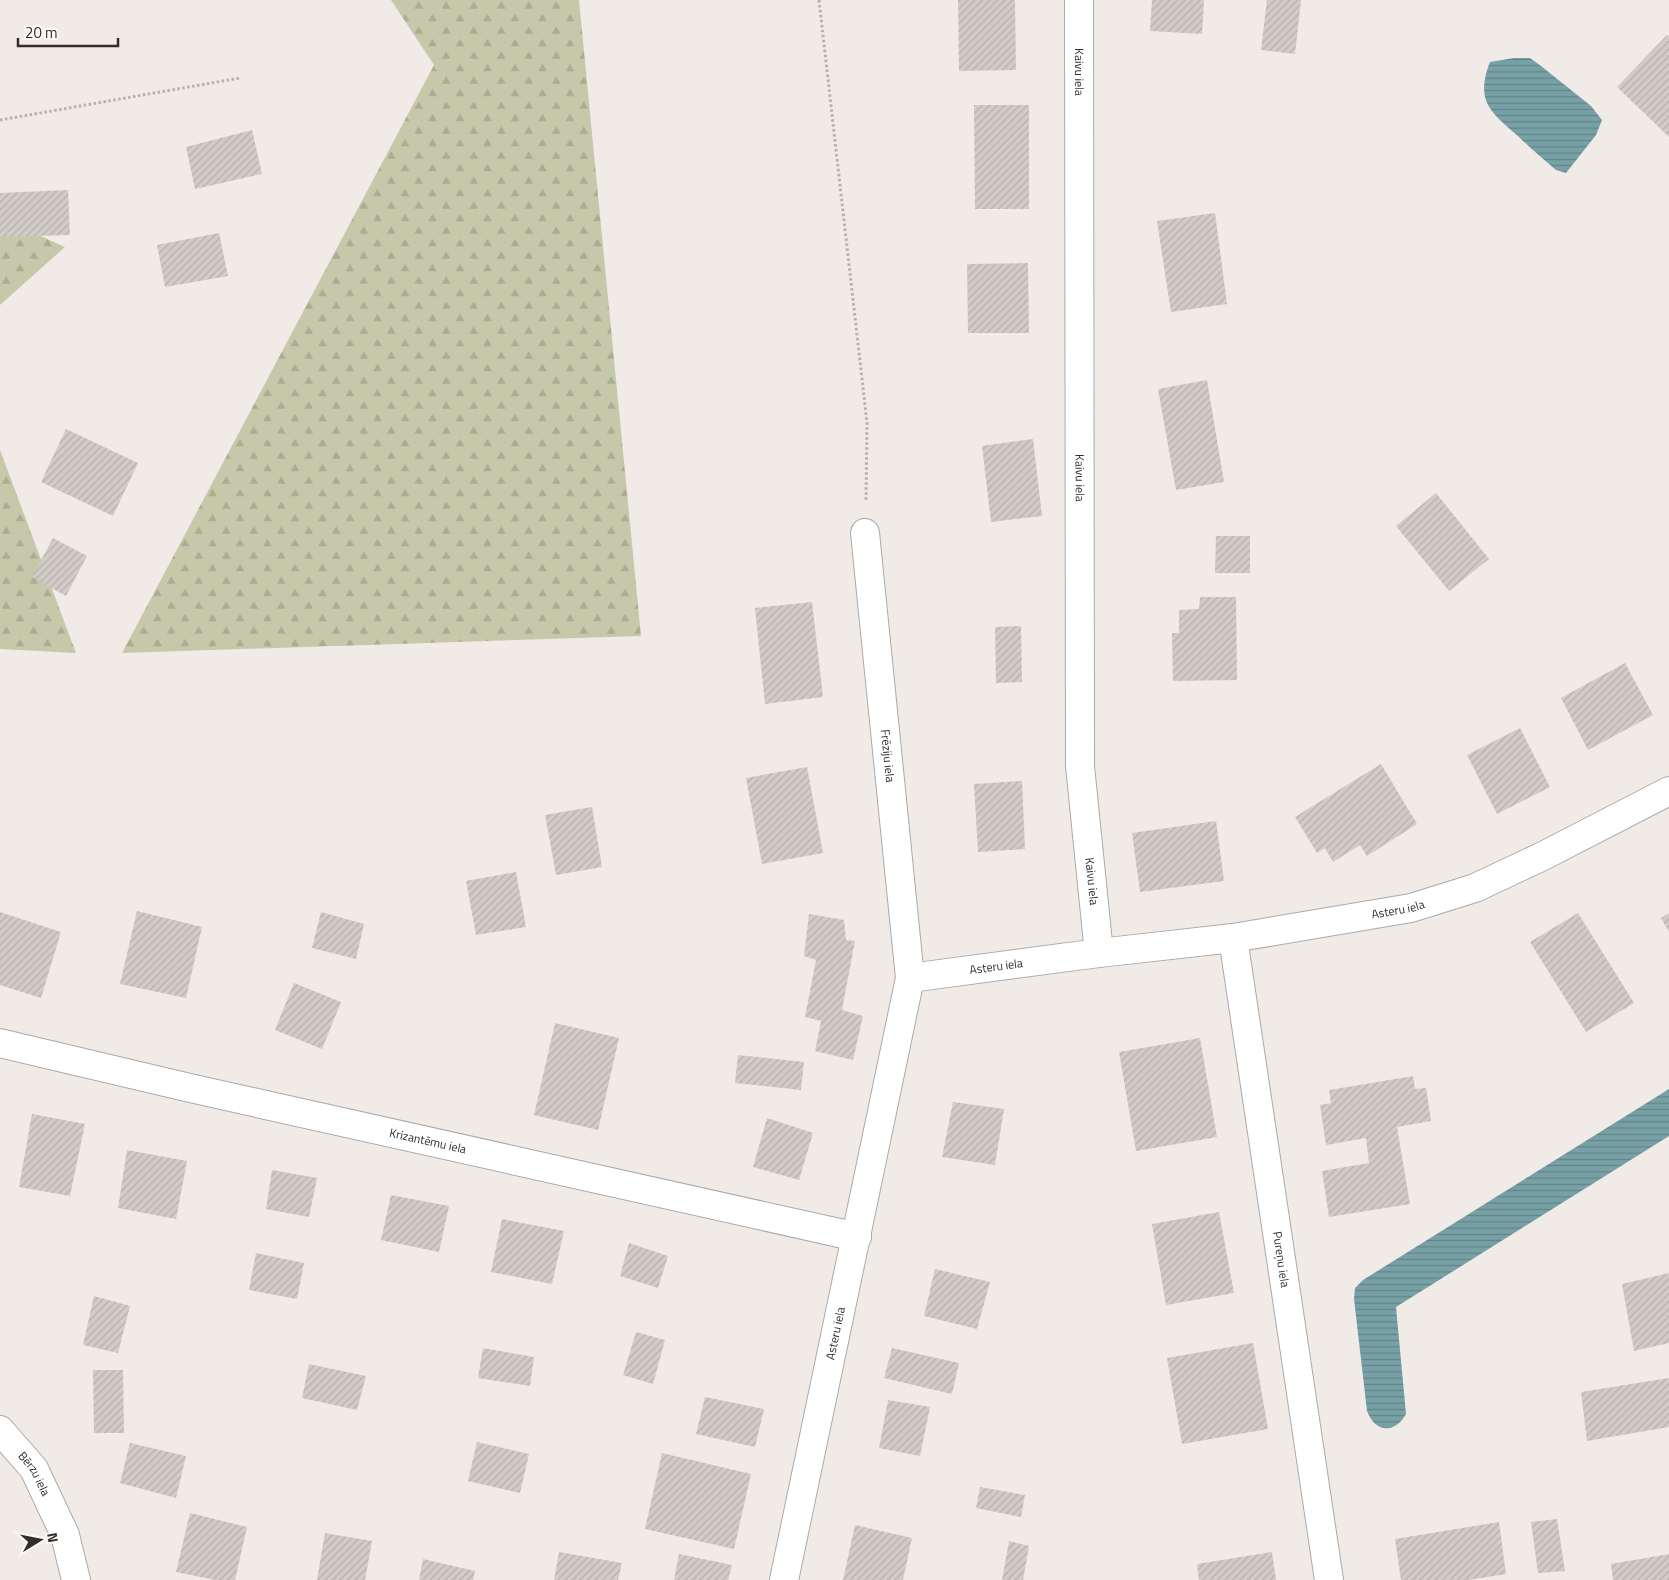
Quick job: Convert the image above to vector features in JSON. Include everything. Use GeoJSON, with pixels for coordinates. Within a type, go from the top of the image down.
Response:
{"type":"FeatureCollection","features":[{"type":"Feature","properties":{"kind":"street","name":"Kaivu iela"},"geometry":{"type":"LineString","coordinates":[[1079,0],[1080,766],[1099,953]]}},
{"type":"Feature","properties":{"kind":"street","name":"Frēziju iela"},"geometry":{"type":"LineString","coordinates":[[865,534],[910,978]]}},
{"type":"Feature","properties":{"kind":"street","name":"Asteru iela"},"geometry":{"type":"LineString","coordinates":[[784,1580],[910,978],[1099,953],[1232,938],[1411,908],[1475,888],[1543,856],[1669,791]]}},
{"type":"Feature","properties":{"kind":"street","name":"Pureņu iela"},"geometry":{"type":"LineString","coordinates":[[1232,938],[1329,1580]]}},
{"type":"Feature","properties":{"kind":"street","name":"Krizantēmu iela"},"geometry":{"type":"LineString","coordinates":[[0,1043],[200,1090],[857,1237]]}},
{"type":"Feature","properties":{"kind":"street","name":"Bērzu iela"},"geometry":{"type":"LineString","coordinates":[[0,1430],[34,1469],[65,1535],[76,1580]]}},
{"type":"Feature","properties":{"kind":"path"},"geometry":{"type":"LineString","coordinates":[[819,0],[867,423],[865,534]]}},
{"type":"Feature","properties":{"kind":"path"},"geometry":{"type":"LineString","coordinates":[[0,120],[240,78]]}},
{"type":"Feature","properties":{"kind":"green space"},"geometry":{"type":"Polygon","coordinates":[[[391,0],[579,0],[641,636],[122,653],[434,65],[391,0]]]}},
{"type":"Feature","properties":{"kind":"green space"},"geometry":{"type":"Polygon","coordinates":[[[0,218],[65,247],[0,305],[0,218]]]}},
{"type":"Feature","properties":{"kind":"green space"},"geometry":{"type":"Polygon","coordinates":[[[0,450],[76,653],[0,649],[0,450]]]}},
{"type":"Feature","properties":{"kind":"water"},"geometry":{"type":"Polygon","coordinates":[[[1514,58],[1530,58],[1591,106],[1602,120],[1596,135],[1566,173],[1556,170],[1500,120],[1488,105],[1484,87],[1490,62],[1514,58]]]}},
{"type":"Feature","properties":{"kind":"water"},"geometry":{"type":"Polygon","coordinates":[[[1669,1089],[1669,1136],[1396,1307],[1406,1414],[1401,1421],[1391,1428],[1380,1427],[1375,1424],[1367,1411],[1354,1299],[1355,1288],[1363,1280],[1669,1089]]]}},
{"type":"Feature","properties":{"kind":"building"},"geometry":{"type":"Polygon","coordinates":[[[958,0],[1015,0],[1016,70],[959,71],[958,0]]]}},
{"type":"Feature","properties":{"kind":"building"},"geometry":{"type":"Polygon","coordinates":[[[1152,0],[1204,0],[1202,34],[1150,31],[1152,0]]]}},
{"type":"Feature","properties":{"kind":"building"},"geometry":{"type":"Polygon","coordinates":[[[1267,0],[1301,0],[1295,54],[1261,50],[1267,0]]]}},
{"type":"Feature","properties":{"kind":"building"},"geometry":{"type":"Polygon","coordinates":[[[1667,35],[1669,37],[1669,137],[1617,87],[1667,35]]]}},
{"type":"Feature","properties":{"kind":"building"},"geometry":{"type":"Polygon","coordinates":[[[974,105],[1029,105],[1029,209],[975,209],[974,105]]]}},
{"type":"Feature","properties":{"kind":"building"},"geometry":{"type":"Polygon","coordinates":[[[252,130],[262,174],[195,189],[186,147],[252,130]]]}},
{"type":"Feature","properties":{"kind":"building"},"geometry":{"type":"Polygon","coordinates":[[[68,190],[70,235],[0,237],[0,193],[68,190]]]}},
{"type":"Feature","properties":{"kind":"building"},"geometry":{"type":"Polygon","coordinates":[[[1215,213],[1227,304],[1171,312],[1157,221],[1215,213]]]}},
{"type":"Feature","properties":{"kind":"building"},"geometry":{"type":"Polygon","coordinates":[[[219,233],[228,276],[165,287],[157,245],[219,233]]]}},
{"type":"Feature","properties":{"kind":"building"},"geometry":{"type":"Polygon","coordinates":[[[1028,263],[1029,333],[968,333],[967,264],[1028,263]]]}},
{"type":"Feature","properties":{"kind":"building"},"geometry":{"type":"Polygon","coordinates":[[[1207,380],[1224,482],[1176,490],[1158,389],[1207,380]]]}},
{"type":"Feature","properties":{"kind":"building"},"geometry":{"type":"Polygon","coordinates":[[[66,429],[138,463],[113,516],[41,482],[66,429]]]}},
{"type":"Feature","properties":{"kind":"building"},"geometry":{"type":"Polygon","coordinates":[[[1033,439],[1042,516],[991,522],[982,446],[1033,439]]]}},
{"type":"Feature","properties":{"kind":"building"},"geometry":{"type":"Polygon","coordinates":[[[1436,493],[1489,559],[1449,591],[1396,526],[1436,493]]]}},
{"type":"Feature","properties":{"kind":"building"},"geometry":{"type":"Polygon","coordinates":[[[1216,536],[1250,536],[1250,573],[1215,573],[1216,536]]]}},
{"type":"Feature","properties":{"kind":"building"},"geometry":{"type":"Polygon","coordinates":[[[53,538],[87,556],[66,596],[32,577],[53,538]]]}},
{"type":"Feature","properties":{"kind":"building"},"geometry":{"type":"Polygon","coordinates":[[[1200,597],[1236,597],[1237,680],[1173,681],[1172,633],[1179,633],[1179,610],[1199,609],[1200,597]]]}},
{"type":"Feature","properties":{"kind":"building"},"geometry":{"type":"Polygon","coordinates":[[[812,602],[823,697],[765,704],[755,608],[812,602]]]}},
{"type":"Feature","properties":{"kind":"building"},"geometry":{"type":"Polygon","coordinates":[[[1021,626],[1022,682],[996,683],[995,627],[1021,626]]]}},
{"type":"Feature","properties":{"kind":"building"},"geometry":{"type":"Polygon","coordinates":[[[1625,663],[1653,715],[1588,750],[1561,698],[1625,663]]]}},
{"type":"Feature","properties":{"kind":"building"},"geometry":{"type":"Polygon","coordinates":[[[1520,728],[1550,787],[1497,814],[1467,755],[1520,728]]]}},
{"type":"Feature","properties":{"kind":"building"},"geometry":{"type":"Polygon","coordinates":[[[1381,764],[1417,824],[1367,856],[1360,845],[1333,862],[1325,848],[1317,853],[1295,817],[1381,764]]]}},
{"type":"Feature","properties":{"kind":"building"},"geometry":{"type":"Polygon","coordinates":[[[807,767],[823,853],[762,864],[746,778],[807,767]]]}},
{"type":"Feature","properties":{"kind":"building"},"geometry":{"type":"Polygon","coordinates":[[[1022,781],[1025,849],[978,852],[974,784],[1022,781]]]}},
{"type":"Feature","properties":{"kind":"building"},"geometry":{"type":"Polygon","coordinates":[[[592,807],[602,867],[556,875],[545,815],[592,807]]]}},
{"type":"Feature","properties":{"kind":"building"},"geometry":{"type":"Polygon","coordinates":[[[1216,821],[1224,881],[1140,892],[1132,833],[1216,821]]]}},
{"type":"Feature","properties":{"kind":"building"},"geometry":{"type":"Polygon","coordinates":[[[516,872],[526,927],[476,935],[466,881],[516,872]]]}},
{"type":"Feature","properties":{"kind":"building"},"geometry":{"type":"Polygon","coordinates":[[[137,911],[202,927],[186,998],[120,984],[137,911]]]}},
{"type":"Feature","properties":{"kind":"building"},"geometry":{"type":"Polygon","coordinates":[[[0,912],[61,932],[41,998],[0,985],[0,912]]]}},
{"type":"Feature","properties":{"kind":"building"},"geometry":{"type":"Polygon","coordinates":[[[321,912],[364,924],[356,959],[312,948],[321,912]]]}},
{"type":"Feature","properties":{"kind":"building"},"geometry":{"type":"Polygon","coordinates":[[[1578,913],[1634,1003],[1586,1032],[1530,942],[1578,913]]]}},
{"type":"Feature","properties":{"kind":"building"},"geometry":{"type":"Polygon","coordinates":[[[1669,913],[1669,932],[1661,918],[1669,913]]]}},
{"type":"Feature","properties":{"kind":"building"},"geometry":{"type":"Polygon","coordinates":[[[809,914],[844,920],[846,940],[855,941],[842,1010],[863,1016],[853,1060],[815,1051],[821,1021],[805,1017],[816,960],[804,956],[809,914]]]}},
{"type":"Feature","properties":{"kind":"building"},"geometry":{"type":"Polygon","coordinates":[[[294,983],[341,1002],[322,1049],[275,1030],[294,983]]]}},
{"type":"Feature","properties":{"kind":"building"},"geometry":{"type":"Polygon","coordinates":[[[555,1023],[619,1038],[598,1130],[534,1115],[555,1023]]]}},
{"type":"Feature","properties":{"kind":"building"},"geometry":{"type":"Polygon","coordinates":[[[1200,1038],[1217,1137],[1136,1151],[1119,1052],[1200,1038]]]}},
{"type":"Feature","properties":{"kind":"building"},"geometry":{"type":"Polygon","coordinates":[[[738,1055],[804,1062],[801,1090],[735,1083],[738,1055]]]}},
{"type":"Feature","properties":{"kind":"building"},"geometry":{"type":"Polygon","coordinates":[[[1413,1076],[1415,1089],[1426,1088],[1431,1121],[1397,1127],[1410,1204],[1329,1217],[1322,1171],[1369,1163],[1366,1138],[1326,1145],[1320,1105],[1331,1103],[1329,1090],[1413,1076]]]}},
{"type":"Feature","properties":{"kind":"building"},"geometry":{"type":"Polygon","coordinates":[[[953,1102],[1004,1109],[995,1165],[942,1157],[953,1102]]]}},
{"type":"Feature","properties":{"kind":"building"},"geometry":{"type":"Polygon","coordinates":[[[32,1114],[85,1124],[70,1196],[19,1187],[32,1114]]]}},
{"type":"Feature","properties":{"kind":"building"},"geometry":{"type":"Polygon","coordinates":[[[767,1118],[813,1133],[799,1180],[753,1167],[767,1118]]]}},
{"type":"Feature","properties":{"kind":"building"},"geometry":{"type":"Polygon","coordinates":[[[127,1150],[187,1161],[176,1219],[118,1208],[127,1150]]]}},
{"type":"Feature","properties":{"kind":"building"},"geometry":{"type":"Polygon","coordinates":[[[272,1170],[317,1178],[309,1217],[266,1209],[272,1170]]]}},
{"type":"Feature","properties":{"kind":"building"},"geometry":{"type":"Polygon","coordinates":[[[391,1195],[449,1206],[439,1252],[381,1240],[391,1195]]]}},
{"type":"Feature","properties":{"kind":"building"},"geometry":{"type":"Polygon","coordinates":[[[1219,1212],[1234,1293],[1166,1305],[1152,1224],[1219,1212]]]}},
{"type":"Feature","properties":{"kind":"building"},"geometry":{"type":"Polygon","coordinates":[[[502,1219],[564,1231],[552,1284],[491,1272],[502,1219]]]}},
{"type":"Feature","properties":{"kind":"building"},"geometry":{"type":"Polygon","coordinates":[[[629,1243],[668,1256],[658,1288],[620,1276],[629,1243]]]}},
{"type":"Feature","properties":{"kind":"building"},"geometry":{"type":"Polygon","coordinates":[[[256,1253],[304,1263],[297,1299],[249,1290],[256,1253]]]}},
{"type":"Feature","properties":{"kind":"building"},"geometry":{"type":"Polygon","coordinates":[[[935,1269],[990,1282],[977,1329],[924,1316],[935,1269]]]}},
{"type":"Feature","properties":{"kind":"building"},"geometry":{"type":"Polygon","coordinates":[[[1669,1273],[1669,1343],[1634,1351],[1622,1284],[1669,1273]]]}},
{"type":"Feature","properties":{"kind":"building"},"geometry":{"type":"Polygon","coordinates":[[[94,1296],[130,1306],[118,1353],[83,1345],[94,1296]]]}},
{"type":"Feature","properties":{"kind":"building"},"geometry":{"type":"Polygon","coordinates":[[[636,1332],[665,1340],[653,1384],[623,1375],[636,1332]]]}},
{"type":"Feature","properties":{"kind":"building"},"geometry":{"type":"Polygon","coordinates":[[[1253,1343],[1268,1429],[1182,1444],[1167,1358],[1253,1343]]]}},
{"type":"Feature","properties":{"kind":"building"},"geometry":{"type":"Polygon","coordinates":[[[483,1348],[534,1357],[530,1386],[478,1378],[483,1348]]]}},
{"type":"Feature","properties":{"kind":"building"},"geometry":{"type":"Polygon","coordinates":[[[892,1348],[959,1363],[952,1394],[884,1378],[892,1348]]]}},
{"type":"Feature","properties":{"kind":"building"},"geometry":{"type":"Polygon","coordinates":[[[309,1364],[366,1376],[357,1410],[302,1398],[309,1364]]]}},
{"type":"Feature","properties":{"kind":"building"},"geometry":{"type":"Polygon","coordinates":[[[93,1370],[123,1370],[124,1433],[94,1433],[93,1370]]]}},
{"type":"Feature","properties":{"kind":"building"},"geometry":{"type":"Polygon","coordinates":[[[1669,1378],[1669,1427],[1587,1441],[1581,1392],[1669,1378]]]}},
{"type":"Feature","properties":{"kind":"building"},"geometry":{"type":"Polygon","coordinates":[[[705,1397],[764,1409],[755,1447],[696,1434],[705,1397]]]}},
{"type":"Feature","properties":{"kind":"building"},"geometry":{"type":"Polygon","coordinates":[[[888,1400],[930,1407],[920,1456],[879,1448],[888,1400]]]}},
{"type":"Feature","properties":{"kind":"building"},"geometry":{"type":"Polygon","coordinates":[[[477,1442],[529,1454],[520,1493],[468,1481],[477,1442]]]}},
{"type":"Feature","properties":{"kind":"building"},"geometry":{"type":"Polygon","coordinates":[[[130,1443],[186,1456],[176,1498],[120,1483],[130,1443]]]}},
{"type":"Feature","properties":{"kind":"building"},"geometry":{"type":"Polygon","coordinates":[[[662,1453],[751,1474],[734,1549],[645,1529],[662,1453]]]}},
{"type":"Feature","properties":{"kind":"building"},"geometry":{"type":"Polygon","coordinates":[[[980,1487],[1025,1495],[1021,1517],[976,1508],[980,1487]]]}},
{"type":"Feature","properties":{"kind":"building"},"geometry":{"type":"Polygon","coordinates":[[[190,1513],[247,1527],[235,1580],[215,1580],[176,1572],[190,1513]]]}},
{"type":"Feature","properties":{"kind":"building"},"geometry":{"type":"Polygon","coordinates":[[[1557,1519],[1565,1571],[1538,1573],[1531,1522],[1557,1519]]]}},
{"type":"Feature","properties":{"kind":"building"},"geometry":{"type":"Polygon","coordinates":[[[1499,1522],[1506,1574],[1469,1580],[1401,1580],[1395,1539],[1499,1522]]]}},
{"type":"Feature","properties":{"kind":"building"},"geometry":{"type":"Polygon","coordinates":[[[855,1525],[912,1538],[903,1580],[843,1580],[855,1525]]]}},
{"type":"Feature","properties":{"kind":"building"},"geometry":{"type":"Polygon","coordinates":[[[325,1533],[372,1541],[365,1580],[317,1580],[325,1533]]]}},
{"type":"Feature","properties":{"kind":"building"},"geometry":{"type":"Polygon","coordinates":[[[1009,1541],[1029,1546],[1023,1580],[1002,1580],[1009,1541]]]}},
{"type":"Feature","properties":{"kind":"building"},"geometry":{"type":"Polygon","coordinates":[[[559,1552],[622,1563],[618,1580],[554,1580],[559,1552]]]}},
{"type":"Feature","properties":{"kind":"building"},"geometry":{"type":"Polygon","coordinates":[[[1272,1552],[1276,1580],[1199,1580],[1197,1564],[1272,1552]]]}},
{"type":"Feature","properties":{"kind":"building"},"geometry":{"type":"Polygon","coordinates":[[[679,1554],[732,1565],[728,1580],[674,1580],[679,1554]]]}},
{"type":"Feature","properties":{"kind":"building"},"geometry":{"type":"Polygon","coordinates":[[[1669,1554],[1669,1580],[1613,1580],[1611,1564],[1669,1554]]]}},
{"type":"Feature","properties":{"kind":"building"},"geometry":{"type":"Polygon","coordinates":[[[423,1559],[475,1571],[473,1580],[419,1580],[423,1559]]]}}]}
